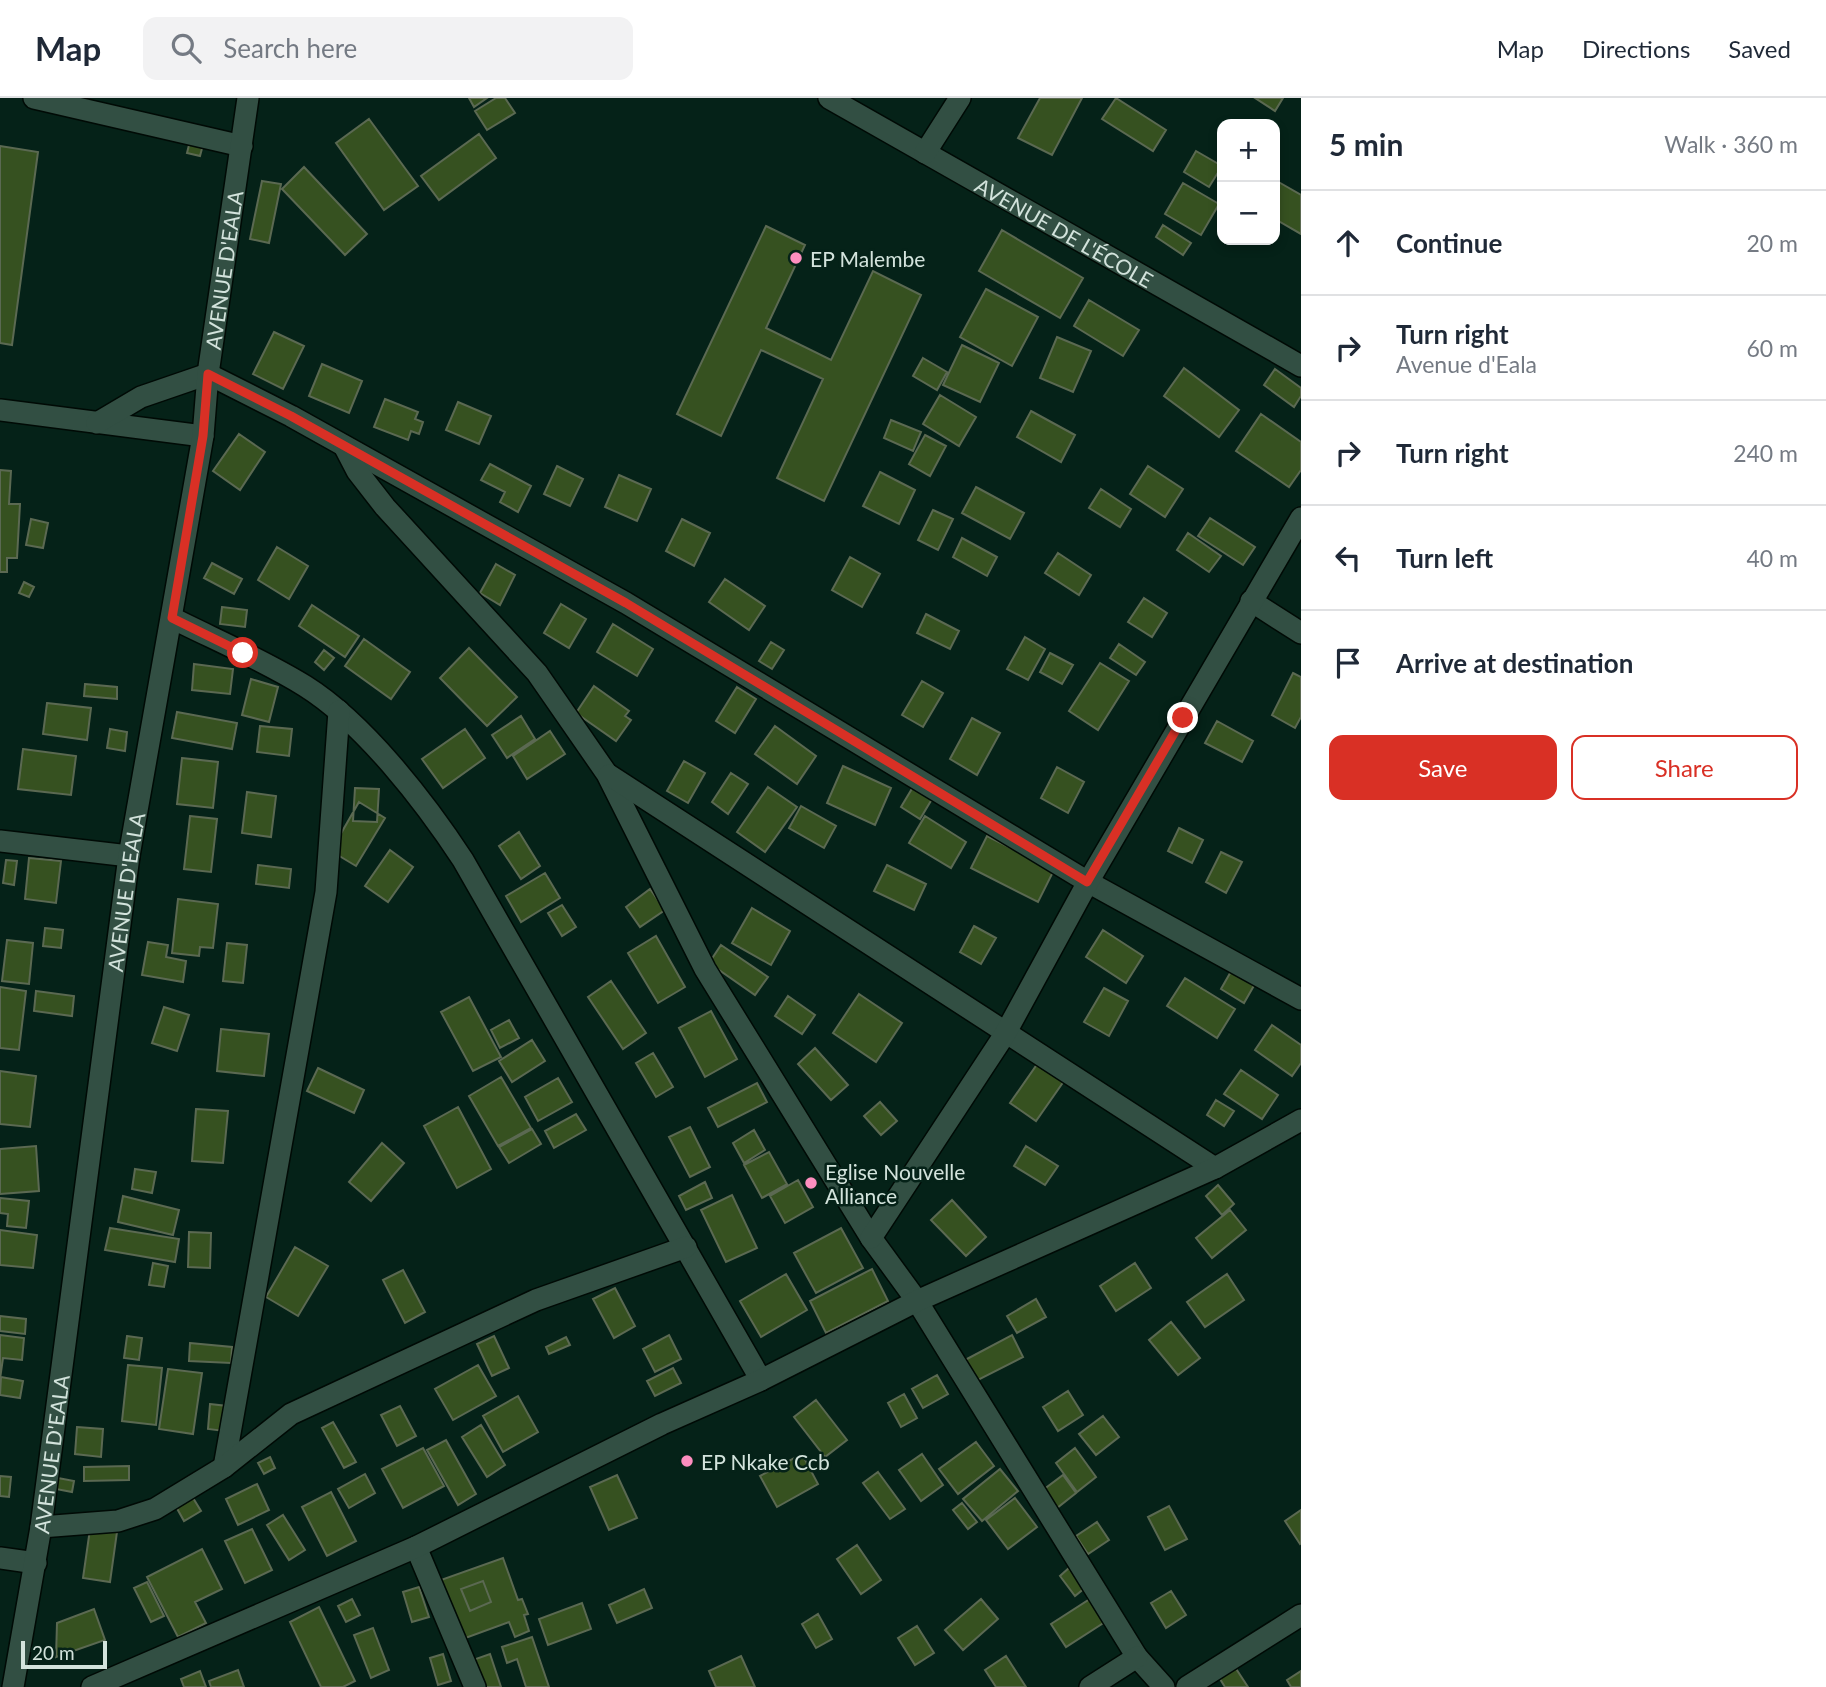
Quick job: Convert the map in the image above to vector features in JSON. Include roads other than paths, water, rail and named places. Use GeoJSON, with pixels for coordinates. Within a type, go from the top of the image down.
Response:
{"type":"FeatureCollection","features":[{"type":"Feature","properties":{"kind":"street"},"geometry":{"type":"LineString","coordinates":[[34,98],[242,146]]}},
{"type":"Feature","properties":{"kind":"street","name":"AVENUE D'EALA"},"geometry":{"type":"LineString","coordinates":[[13,1687],[36,1563],[129,856],[203,436],[208,374],[248,98]]}},
{"type":"Feature","properties":{"kind":"street","name":"AVENUE DE L'ÉCOLE"},"geometry":{"type":"LineString","coordinates":[[828,98],[1301,366]]}},
{"type":"Feature","properties":{"kind":"street"},"geometry":{"type":"LineString","coordinates":[[925,153],[960,98]]}},
{"type":"Feature","properties":{"kind":"street"},"geometry":{"type":"LineString","coordinates":[[97,423],[141,397],[208,374],[291,416],[626,603],[1087,882],[1301,999]]}},
{"type":"Feature","properties":{"kind":"street"},"geometry":{"type":"LineString","coordinates":[[0,410],[203,436]]}},
{"type":"Feature","properties":{"kind":"street"},"geometry":{"type":"LineString","coordinates":[[344,446],[357,471],[386,507],[537,673],[607,774],[705,969],[871,1238],[917,1301],[1137,1657],[1164,1687]]}},
{"type":"Feature","properties":{"kind":"street"},"geometry":{"type":"LineString","coordinates":[[871,1238],[1005,1034],[1087,882],[1301,518]]}},
{"type":"Feature","properties":{"kind":"street"},"geometry":{"type":"LineString","coordinates":[[1251,601],[1301,633]]}},
{"type":"Feature","properties":{"kind":"street"},"geometry":{"type":"LineString","coordinates":[[172,618],[276,670],[306,687],[339,711],[434,816],[463,860],[761,1380]]}},
{"type":"Feature","properties":{"kind":"street"},"geometry":{"type":"LineString","coordinates":[[224,1467],[326,892],[339,711]]}},
{"type":"Feature","properties":{"kind":"street"},"geometry":{"type":"LineString","coordinates":[[607,774],[1215,1168]]}},
{"type":"Feature","properties":{"kind":"street"},"geometry":{"type":"LineString","coordinates":[[0,841],[129,856]]}},
{"type":"Feature","properties":{"kind":"street"},"geometry":{"type":"LineString","coordinates":[[92,1687],[416,1546],[662,1424],[761,1380],[917,1301],[1215,1168],[1301,1120]]}},
{"type":"Feature","properties":{"kind":"street"},"geometry":{"type":"LineString","coordinates":[[41,1527],[118,1521],[155,1508],[224,1467],[291,1414],[536,1300],[686,1247]]}},
{"type":"Feature","properties":{"kind":"street"},"geometry":{"type":"LineString","coordinates":[[416,1546],[475,1687]]}},
{"type":"Feature","properties":{"kind":"street"},"geometry":{"type":"LineString","coordinates":[[0,1558],[36,1563]]}},
{"type":"Feature","properties":{"kind":"street"},"geometry":{"type":"LineString","coordinates":[[1187,1687],[1301,1615]]}},
{"type":"Feature","properties":{"kind":"street"},"geometry":{"type":"LineString","coordinates":[[1090,1687],[1137,1657]]}},
{"type":"Feature","properties":{"kind":"place","name":"EP Malembe"},"geometry":{"type":"Point","coordinates":[796,258]}},
{"type":"Feature","properties":{"kind":"place","name":"Eglise Nouvelle Alliance"},"geometry":{"type":"Point","coordinates":[811,1183]}},
{"type":"Feature","properties":{"kind":"place","name":"EP Nkake Ccb"},"geometry":{"type":"Point","coordinates":[687,1461]}}]}
